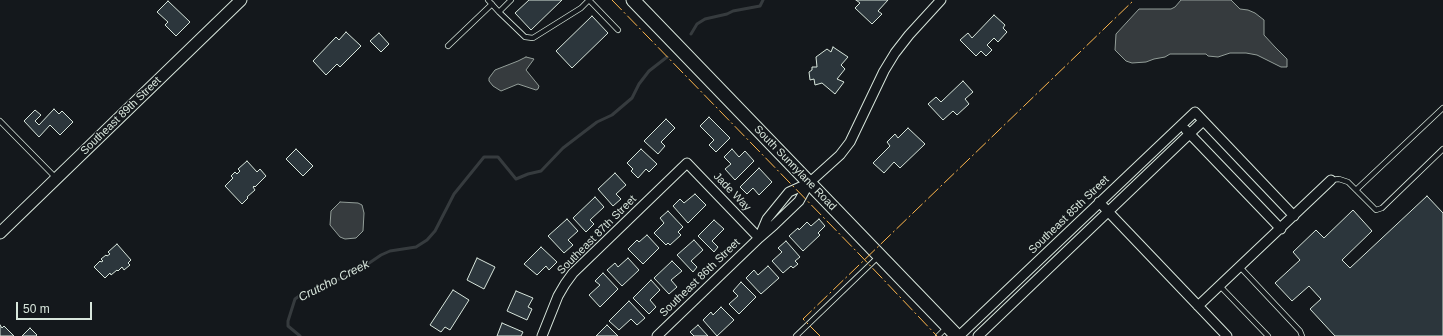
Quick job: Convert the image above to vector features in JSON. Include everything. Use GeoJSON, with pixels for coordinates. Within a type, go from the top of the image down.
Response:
{"type":"FeatureCollection","features":[{"type":"Feature","properties":{"kind":"main road","name":"South Sunnylane Road"},"geometry":{"type":"LineString","coordinates":[[633,0],[954,333]]}},
{"type":"Feature","properties":{"kind":"street","name":"Southeast 89th Street"},"geometry":{"type":"LineString","coordinates":[[0,233],[239,0]]}},
{"type":"Feature","properties":{"kind":"street"},"geometry":{"type":"LineString","coordinates":[[809,183],[840,155],[850,142],[884,71],[895,53],[941,0]]}},
{"type":"Feature","properties":{"kind":"street","name":"Southeast 85th Street"},"geometry":{"type":"LineString","coordinates":[[954,333],[1032,267],[1195,112],[1203,121]]}},
{"type":"Feature","properties":{"kind":"street"},"geometry":{"type":"LineString","coordinates":[[978,336],[1203,121],[1294,216]]}},
{"type":"Feature","properties":{"kind":"street"},"geometry":{"type":"LineString","coordinates":[[1181,125],[1281,229]]}},
{"type":"Feature","properties":{"kind":"street","name":"Jade Way"},"geometry":{"type":"LineString","coordinates":[[687,163],[759,238]]}},
{"type":"Feature","properties":{"kind":"street","name":"Southeast 87th Street"},"geometry":{"type":"LineString","coordinates":[[542,336],[558,296],[573,273],[687,163]]}},
{"type":"Feature","properties":{"kind":"street"},"geometry":{"type":"LineString","coordinates":[[1198,306],[1331,180]]}},
{"type":"Feature","properties":{"kind":"street","name":"Southeast 86th Street"},"geometry":{"type":"LineString","coordinates":[[759,238],[767,219],[790,192],[809,183]]}},
{"type":"Feature","properties":{"kind":"street","name":"Southeast 86th Street"},"geometry":{"type":"LineString","coordinates":[[657,336],[799,201],[809,183]]}},
{"type":"Feature","properties":{"kind":"street"},"geometry":{"type":"LineString","coordinates":[[1099,202],[1227,336]]}},
{"type":"Feature","properties":{"kind":"street"},"geometry":{"type":"LineString","coordinates":[[1032,267],[1041,276]]}},
{"type":"Feature","properties":{"kind":"lane"},"geometry":{"type":"LineString","coordinates":[[488,0],[525,37],[533,38],[581,8],[589,0],[618,30]]}},
{"type":"Feature","properties":{"kind":"lane"},"geometry":{"type":"LineString","coordinates":[[499,12],[511,0]]}},
{"type":"Feature","properties":{"kind":"lane"},"geometry":{"type":"LineString","coordinates":[[448,46],[492,4]]}},
{"type":"Feature","properties":{"kind":"lane"},"geometry":{"type":"LineString","coordinates":[[1356,190],[1443,108]]}},
{"type":"Feature","properties":{"kind":"lane"},"geometry":{"type":"LineString","coordinates":[[0,121],[56,178]]}},
{"type":"Feature","properties":{"kind":"lane"},"geometry":{"type":"LineString","coordinates":[[1331,180],[1339,178],[1348,182],[1376,210],[1382,208],[1443,148]]}},
{"type":"Feature","properties":{"kind":"lane"},"geometry":{"type":"LineString","coordinates":[[796,336],[879,256]]}},
{"type":"Feature","properties":{"kind":"lane"},"geometry":{"type":"LineString","coordinates":[[1240,267],[1300,331],[1302,336]]}},
{"type":"Feature","properties":{"kind":"lane"},"geometry":{"type":"LineString","coordinates":[[1220,286],[1268,336]]}},
{"type":"Feature","properties":{"kind":"lane"},"geometry":{"type":"LineString","coordinates":[[938,336],[954,333]]}},
{"type":"Feature","properties":{"kind":"shaded area"},"geometry":{"type":"Polygon","coordinates":[[[1181,0],[1231,0],[1240,9],[1255,13],[1264,20],[1264,35],[1287,59],[1287,67],[1281,67],[1257,55],[1246,53],[1230,53],[1218,57],[1208,56],[1206,54],[1170,54],[1165,57],[1146,62],[1132,63],[1126,61],[1115,50],[1116,34],[1139,9],[1171,9],[1181,0]]]}},
{"type":"Feature","properties":{"kind":"shaded area"},"geometry":{"type":"Polygon","coordinates":[[[526,57],[534,59],[526,70],[539,86],[538,89],[536,90],[518,84],[501,91],[493,86],[489,81],[489,78],[495,70],[526,57]]]}},
{"type":"Feature","properties":{"kind":"shaded area"},"geometry":{"type":"Polygon","coordinates":[[[340,202],[358,203],[362,205],[364,213],[363,231],[356,238],[345,239],[340,237],[330,225],[331,211],[340,202]]]}},
{"type":"Feature","properties":{"kind":"building"},"geometry":{"type":"Polygon","coordinates":[[[529,0],[562,0],[531,30],[515,13],[529,0]]]}},
{"type":"Feature","properties":{"kind":"building"},"geometry":{"type":"Polygon","coordinates":[[[856,0],[888,0],[878,11],[882,14],[872,24],[855,8],[860,3],[856,0]]]}},
{"type":"Feature","properties":{"kind":"building"},"geometry":{"type":"Polygon","coordinates":[[[168,1],[190,22],[176,36],[165,25],[168,22],[157,12],[168,1]]]}},
{"type":"Feature","properties":{"kind":"building"},"geometry":{"type":"Polygon","coordinates":[[[994,15],[1005,25],[1003,28],[1007,32],[998,42],[994,38],[987,45],[992,50],[986,56],[981,51],[976,56],[960,40],[968,33],[972,38],[994,15]]]}},
{"type":"Feature","properties":{"kind":"building"},"geometry":{"type":"Polygon","coordinates":[[[592,16],[608,33],[572,68],[556,51],[592,16]]]}},
{"type":"Feature","properties":{"kind":"building"},"geometry":{"type":"Polygon","coordinates":[[[346,32],[361,46],[340,67],[337,64],[326,75],[313,61],[336,37],[339,40],[346,32]]]}},
{"type":"Feature","properties":{"kind":"building"},"geometry":{"type":"Polygon","coordinates":[[[379,33],[389,44],[381,52],[370,41],[379,33]]]}},
{"type":"Feature","properties":{"kind":"building"},"geometry":{"type":"Polygon","coordinates":[[[833,47],[848,57],[841,65],[845,69],[837,79],[844,82],[835,94],[822,83],[815,85],[814,79],[810,80],[809,72],[812,70],[812,67],[817,67],[816,57],[827,49],[831,52],[833,47]]]}},
{"type":"Feature","properties":{"kind":"building"},"geometry":{"type":"Polygon","coordinates":[[[963,81],[973,92],[965,99],[969,104],[957,115],[953,111],[943,120],[928,104],[936,97],[941,102],[963,81]]]}},
{"type":"Feature","properties":{"kind":"building"},"geometry":{"type":"Polygon","coordinates":[[[54,109],[59,114],[62,111],[73,122],[60,135],[50,125],[39,137],[24,121],[35,110],[41,115],[35,121],[39,125],[54,109]]]}},
{"type":"Feature","properties":{"kind":"building"},"geometry":{"type":"Polygon","coordinates":[[[709,117],[730,138],[716,152],[709,145],[714,140],[700,126],[709,117]]]}},
{"type":"Feature","properties":{"kind":"building"},"geometry":{"type":"Polygon","coordinates":[[[666,119],[675,128],[661,142],[665,146],[658,154],[644,141],[666,119]]]}},
{"type":"Feature","properties":{"kind":"building"},"geometry":{"type":"Polygon","coordinates":[[[908,128],[925,144],[900,168],[894,162],[884,173],[873,163],[890,146],[887,142],[895,134],[898,138],[908,128]]]}},
{"type":"Feature","properties":{"kind":"building"},"geometry":{"type":"Polygon","coordinates":[[[296,149],[313,166],[303,176],[286,159],[296,149]]]}},
{"type":"Feature","properties":{"kind":"building"},"geometry":{"type":"Polygon","coordinates":[[[641,149],[657,164],[649,172],[646,169],[638,178],[631,171],[633,169],[627,163],[641,149]]]}},
{"type":"Feature","properties":{"kind":"building"},"geometry":{"type":"Polygon","coordinates":[[[732,149],[739,157],[745,151],[754,161],[735,180],[725,169],[731,164],[724,157],[732,149]]]}},
{"type":"Feature","properties":{"kind":"building"},"geometry":{"type":"Polygon","coordinates":[[[247,161],[257,172],[260,169],[266,176],[255,187],[253,187],[255,190],[242,204],[225,186],[233,178],[231,176],[235,172],[237,174],[240,171],[238,169],[247,161]]]}},
{"type":"Feature","properties":{"kind":"building"},"geometry":{"type":"Polygon","coordinates":[[[759,168],[772,182],[759,195],[753,188],[747,194],[740,187],[759,168]]]}},
{"type":"Feature","properties":{"kind":"building"},"geometry":{"type":"Polygon","coordinates":[[[615,173],[626,185],[616,194],[621,199],[613,206],[598,189],[615,173]]]}},
{"type":"Feature","properties":{"kind":"building"},"geometry":{"type":"Polygon","coordinates":[[[695,194],[706,205],[688,223],[673,206],[680,199],[684,203],[695,194]]]}},
{"type":"Feature","properties":{"kind":"building"},"geometry":{"type":"Polygon","coordinates":[[[1427,196],[1443,213],[1443,336],[1335,336],[1310,309],[1321,299],[1309,286],[1292,301],[1275,283],[1300,260],[1293,252],[1316,230],[1324,238],[1353,210],[1372,231],[1342,260],[1350,268],[1427,196]]]}},
{"type":"Feature","properties":{"kind":"building"},"geometry":{"type":"Polygon","coordinates":[[[595,197],[604,207],[590,220],[594,224],[586,232],[573,218],[595,197]]]}},
{"type":"Feature","properties":{"kind":"building"},"geometry":{"type":"Polygon","coordinates":[[[668,211],[683,227],[678,232],[681,235],[670,245],[668,243],[666,245],[654,233],[664,223],[660,218],[668,211]]]}},
{"type":"Feature","properties":{"kind":"building"},"geometry":{"type":"Polygon","coordinates":[[[567,219],[578,231],[568,240],[573,245],[564,253],[548,236],[567,219]]]}},
{"type":"Feature","properties":{"kind":"building"},"geometry":{"type":"Polygon","coordinates":[[[819,219],[825,226],[818,233],[820,235],[803,251],[789,236],[798,228],[799,230],[807,222],[811,226],[819,219]]]}},
{"type":"Feature","properties":{"kind":"building"},"geometry":{"type":"Polygon","coordinates":[[[714,220],[724,229],[712,241],[718,247],[714,252],[698,236],[714,220]]]}},
{"type":"Feature","properties":{"kind":"building"},"geometry":{"type":"Polygon","coordinates":[[[647,235],[659,248],[643,264],[628,249],[637,240],[639,242],[647,235]]]}},
{"type":"Feature","properties":{"kind":"building"},"geometry":{"type":"Polygon","coordinates":[[[694,240],[703,250],[691,261],[697,267],[693,272],[677,255],[694,240]]]}},
{"type":"Feature","properties":{"kind":"building"},"geometry":{"type":"Polygon","coordinates":[[[786,241],[800,257],[795,261],[798,264],[793,268],[791,266],[783,273],[772,261],[782,252],[778,248],[786,241]]]}},
{"type":"Feature","properties":{"kind":"building"},"geometry":{"type":"Polygon","coordinates":[[[117,244],[131,260],[128,263],[130,265],[124,270],[122,267],[111,275],[110,273],[105,278],[94,267],[100,261],[103,261],[101,259],[110,254],[108,252],[117,244]]]}},
{"type":"Feature","properties":{"kind":"building"},"geometry":{"type":"Polygon","coordinates":[[[541,247],[557,262],[549,270],[546,266],[537,275],[524,264],[541,247]]]}},
{"type":"Feature","properties":{"kind":"building"},"geometry":{"type":"Polygon","coordinates":[[[477,258],[495,267],[484,289],[467,280],[477,258]]]}},
{"type":"Feature","properties":{"kind":"building"},"geometry":{"type":"Polygon","coordinates":[[[628,258],[639,270],[622,286],[607,270],[615,263],[618,267],[628,258]]]}},
{"type":"Feature","properties":{"kind":"building"},"geometry":{"type":"Polygon","coordinates":[[[672,261],[682,271],[671,280],[677,287],[669,294],[654,278],[672,261]]]}},
{"type":"Feature","properties":{"kind":"building"},"geometry":{"type":"Polygon","coordinates":[[[768,266],[779,278],[761,294],[746,278],[754,270],[758,275],[768,266]]]}},
{"type":"Feature","properties":{"kind":"building"},"geometry":{"type":"Polygon","coordinates":[[[603,273],[618,289],[600,307],[589,295],[600,285],[595,281],[603,273]]]}},
{"type":"Feature","properties":{"kind":"building"},"geometry":{"type":"Polygon","coordinates":[[[651,280],[660,290],[650,300],[656,307],[649,314],[633,298],[651,280]]]}},
{"type":"Feature","properties":{"kind":"building"},"geometry":{"type":"Polygon","coordinates":[[[741,282],[756,297],[739,314],[729,304],[738,296],[733,291],[741,282]]]}},
{"type":"Feature","properties":{"kind":"building"},"geometry":{"type":"Polygon","coordinates":[[[453,290],[469,300],[450,330],[445,327],[441,332],[430,325],[453,290]]]}},
{"type":"Feature","properties":{"kind":"building"},"geometry":{"type":"Polygon","coordinates":[[[516,291],[533,298],[528,307],[532,309],[527,320],[507,311],[516,291]]]}},
{"type":"Feature","properties":{"kind":"building"},"geometry":{"type":"Polygon","coordinates":[[[629,301],[645,318],[637,325],[631,319],[619,330],[609,321],[629,301]]]}},
{"type":"Feature","properties":{"kind":"building"},"geometry":{"type":"Polygon","coordinates":[[[721,307],[734,320],[717,336],[703,320],[711,312],[713,315],[721,307]]]}},
{"type":"Feature","properties":{"kind":"building"},"geometry":{"type":"Polygon","coordinates":[[[502,323],[523,332],[521,336],[497,336],[502,323]]]}},
{"type":"Feature","properties":{"kind":"building"},"geometry":{"type":"Polygon","coordinates":[[[0,325],[2,328],[4,326],[14,336],[0,336],[0,325]]]}},
{"type":"Feature","properties":{"kind":"building"},"geometry":{"type":"Polygon","coordinates":[[[607,325],[618,336],[596,336],[607,325]]]}},
{"type":"Feature","properties":{"kind":"building"},"geometry":{"type":"Polygon","coordinates":[[[698,325],[708,336],[694,336],[690,332],[698,325]]]}},
{"type":"Feature","properties":{"kind":"building"},"geometry":{"type":"Polygon","coordinates":[[[30,328],[37,335],[36,336],[22,336],[30,328]]]}},
{"type":"Feature","properties":{"kind":"waterway","name":"Crutcho Creek"},"geometry":{"type":"LineString","coordinates":[[691,34],[697,24],[705,19],[727,14],[733,11],[760,6],[763,0]]}},
{"type":"Feature","properties":{"kind":"waterway","name":"Crutcho Creek"},"geometry":{"type":"LineString","coordinates":[[300,336],[288,326],[288,321],[295,299],[302,294],[356,272],[381,255],[390,251],[416,247],[427,240],[435,231],[454,194],[484,157],[498,157],[516,179],[541,171],[563,148],[597,122],[612,115],[632,98],[639,84],[649,71],[667,57]]}},
{"type":"Feature","properties":{"kind":"power"},"geometry":{"type":"LineString","coordinates":[[612,0],[937,336]]}},
{"type":"Feature","properties":{"kind":"power"},"geometry":{"type":"LineString","coordinates":[[820,336],[803,319],[1134,0]]}}]}
